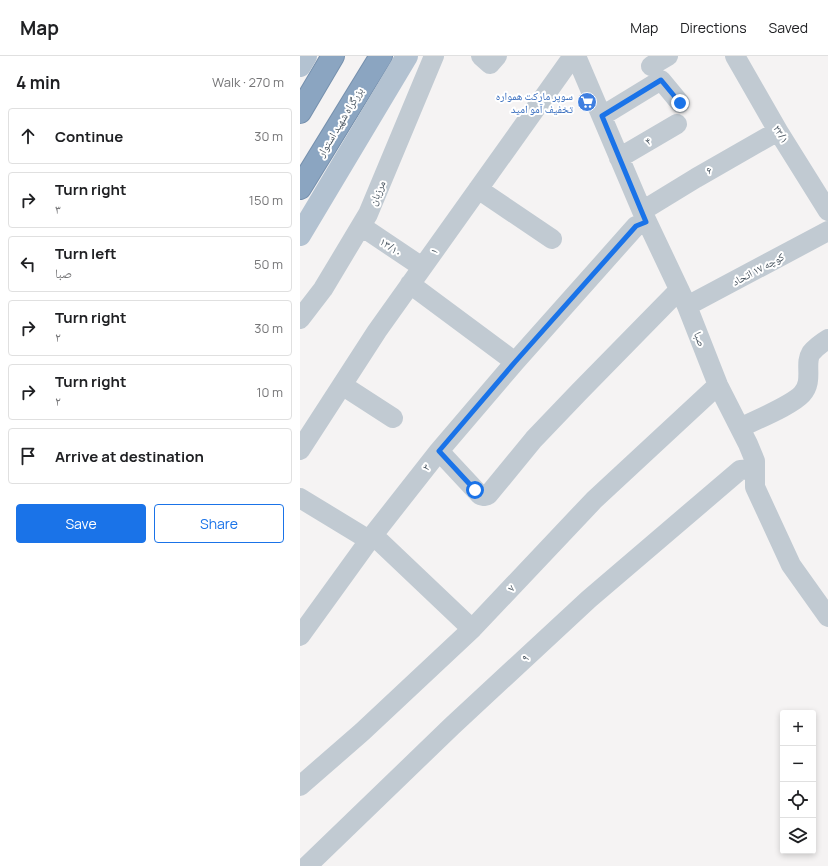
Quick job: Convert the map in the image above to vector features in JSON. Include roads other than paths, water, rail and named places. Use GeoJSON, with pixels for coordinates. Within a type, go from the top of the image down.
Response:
{"type":"FeatureCollection","features":[{"type":"Feature","properties":{"kind":"highway"},"geometry":{"type":"LineString","coordinates":[[300,112],[333,56]]}},
{"type":"Feature","properties":{"kind":"highway","name":"بزرگراه شهید استوار"},"geometry":{"type":"LineString","coordinates":[[300,188],[380,56]]}},
{"type":"Feature","properties":{"kind":"main road"},"geometry":{"type":"LineString","coordinates":[[300,66],[306,56]]}},
{"type":"Feature","properties":{"kind":"main road"},"geometry":{"type":"LineString","coordinates":[[300,234],[407,56]]}},
{"type":"Feature","properties":{"kind":"street","name":"مرزبان"},"geometry":{"type":"LineString","coordinates":[[300,319],[323,289],[368,214],[434,56]]}},
{"type":"Feature","properties":{"kind":"street"},"geometry":{"type":"LineString","coordinates":[[481,56],[490,64],[497,56]]}},
{"type":"Feature","properties":{"kind":"street","name":"صبا"},"geometry":{"type":"LineString","coordinates":[[575,56],[644,217],[683,298],[718,385],[755,461],[755,487],[791,565],[828,617]]}},
{"type":"Feature","properties":{"kind":"street","name":"۱"},"geometry":{"type":"LineString","coordinates":[[300,450],[377,331],[575,56]]}},
{"type":"Feature","properties":{"kind":"street"},"geometry":{"type":"LineString","coordinates":[[651,66],[668,56]]}},
{"type":"Feature","properties":{"kind":"street","name":"۲۳/۱"},"geometry":{"type":"LineString","coordinates":[[735,56],[778,131],[828,211]]}},
{"type":"Feature","properties":{"kind":"street"},"geometry":{"type":"LineString","coordinates":[[602,116],[661,80],[680,103]]}},
{"type":"Feature","properties":{"kind":"street","name":"۴"},"geometry":{"type":"LineString","coordinates":[[619,158],[677,124]]}},
{"type":"Feature","properties":{"kind":"street","name":"۶"},"geometry":{"type":"LineString","coordinates":[[644,217],[696,178],[778,131]]}},
{"type":"Feature","properties":{"kind":"street"},"geometry":{"type":"LineString","coordinates":[[478,189],[552,239]]}},
{"type":"Feature","properties":{"kind":"street","name":"۳"},"geometry":{"type":"LineString","coordinates":[[300,636],[371,538],[439,451],[515,362],[644,217]]}},
{"type":"Feature","properties":{"kind":"street","name":"۱۳/۱۰"},"geometry":{"type":"LineString","coordinates":[[361,226],[422,267]]}},
{"type":"Feature","properties":{"kind":"street","name":"کوچه ۱۷ اتحاد"},"geometry":{"type":"LineString","coordinates":[[439,451],[480,495],[488,495],[534,439],[579,392],[683,298],[828,231]]}},
{"type":"Feature","properties":{"kind":"street"},"geometry":{"type":"LineString","coordinates":[[410,284],[515,362]]}},
{"type":"Feature","properties":{"kind":"street"},"geometry":{"type":"LineString","coordinates":[[740,428],[792,402],[802,393],[809,380],[808,369],[811,354],[828,339]]}},
{"type":"Feature","properties":{"kind":"street"},"geometry":{"type":"LineString","coordinates":[[342,385],[393,418]]}},
{"type":"Feature","properties":{"kind":"street","name":"۷"},"geometry":{"type":"LineString","coordinates":[[300,786],[362,732],[472,629],[594,500],[718,385]]}},
{"type":"Feature","properties":{"kind":"street","name":"۹"},"geometry":{"type":"LineString","coordinates":[[307,866],[452,726],[589,599],[740,470],[755,469]]}},
{"type":"Feature","properties":{"kind":"street"},"geometry":{"type":"LineString","coordinates":[[300,498],[371,538],[472,629]]}},
{"type":"Feature","properties":{"kind":"place","name":"سوپر مارکت همواره تخفیف آمو امید"},"geometry":{"type":"Point","coordinates":[587,102]}}]}
